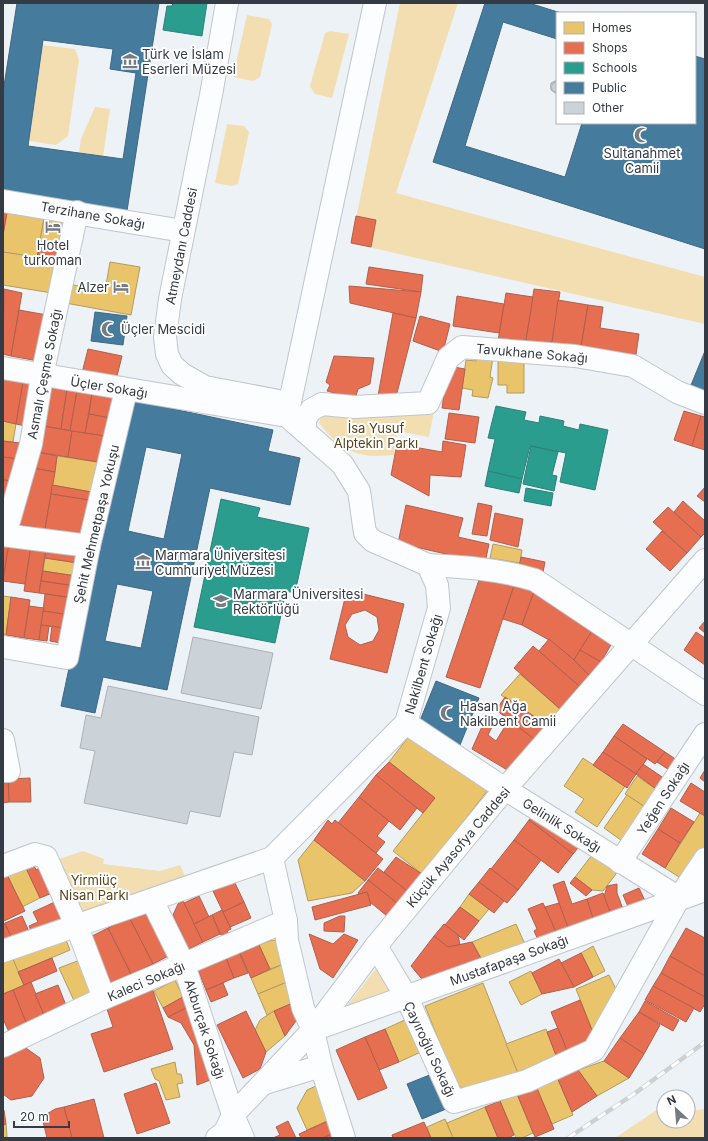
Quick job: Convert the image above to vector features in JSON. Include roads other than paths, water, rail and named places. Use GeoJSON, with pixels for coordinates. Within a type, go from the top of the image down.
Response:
{"type":"FeatureCollection","features":[{"type":"Feature","properties":{"kind":"street","name":"Atmeydanı Caddesi"},"geometry":{"type":"LineString","coordinates":[[227,3],[211,95],[183,231],[164,337],[167,354],[172,365],[182,374],[205,387],[288,410]]}},
{"type":"Feature","properties":{"kind":"street"},"geometry":{"type":"LineString","coordinates":[[375,3],[288,410],[305,431],[342,464],[359,491],[365,533],[373,541],[428,565],[464,567],[512,573],[535,580],[705,694]]}},
{"type":"Feature","properties":{"kind":"street","name":"Terzihane Sokağı"},"geometry":{"type":"LineString","coordinates":[[3,201],[77,212],[183,231]]}},
{"type":"Feature","properties":{"kind":"street","name":"Asmalı Çeşme Sokağı"},"geometry":{"type":"LineString","coordinates":[[4,535],[31,444],[42,376],[77,212]]}},
{"type":"Feature","properties":{"kind":"street","name":"Tavukhane Sokağı"},"geometry":{"type":"LineString","coordinates":[[305,431],[304,418],[311,410],[322,404],[354,407],[428,403],[448,358],[462,347],[575,356],[633,366],[677,392],[705,403]]}},
{"type":"Feature","properties":{"kind":"street","name":"Üçler Sokağı"},"geometry":{"type":"LineString","coordinates":[[3,368],[126,390],[215,403],[288,410]]}},
{"type":"Feature","properties":{"kind":"street","name":"Şehit Mehmetpaşa Yokuşu"},"geometry":{"type":"LineString","coordinates":[[3,647],[67,658],[89,546],[126,390]]}},
{"type":"Feature","properties":{"kind":"street"},"geometry":{"type":"LineString","coordinates":[[4,535],[89,546]]}},
{"type":"Feature","properties":{"kind":"street","name":"Küçük Ayasofya Caddesi"},"geometry":{"type":"LineString","coordinates":[[217,1138],[226,1132],[234,1116],[313,1030],[376,946],[505,790],[705,560]]}},
{"type":"Feature","properties":{"kind":"street","name":"Nakilbent Sokağı"},"geometry":{"type":"LineString","coordinates":[[272,858],[406,723],[439,608],[437,585],[428,565]]}},
{"type":"Feature","properties":{"kind":"street","name":"Gelinlik Sokağı"},"geometry":{"type":"LineString","coordinates":[[406,723],[505,790],[680,898]]}},
{"type":"Feature","properties":{"kind":"street","name":"Yeğen Sokağı"},"geometry":{"type":"LineString","coordinates":[[620,862],[705,734]]}},
{"type":"Feature","properties":{"kind":"street"},"geometry":{"type":"LineString","coordinates":[[3,740],[9,771],[3,771]]}},
{"type":"Feature","properties":{"kind":"street"},"geometry":{"type":"LineString","coordinates":[[3,866],[35,854],[46,857],[77,927],[104,998]]}},
{"type":"Feature","properties":{"kind":"street"},"geometry":{"type":"LineString","coordinates":[[3,951],[77,927],[272,858],[286,921],[287,940],[303,1008],[313,1030],[321,1066],[344,1138]]}},
{"type":"Feature","properties":{"kind":"street"},"geometry":{"type":"LineString","coordinates":[[680,898],[705,859]]}},
{"type":"Feature","properties":{"kind":"street","name":"Mustafapaşa Sokağı"},"geometry":{"type":"LineString","coordinates":[[313,1030],[407,998],[705,890]]}},
{"type":"Feature","properties":{"kind":"street","name":"Çayıroğlu Sokağı"},"geometry":{"type":"LineString","coordinates":[[376,946],[407,998],[454,1102],[527,1081],[594,1050],[680,898]]}},
{"type":"Feature","properties":{"kind":"street","name":"Akburçak Sokağı"},"geometry":{"type":"LineString","coordinates":[[152,900],[184,965],[234,1116],[243,1138]]}},
{"type":"Feature","properties":{"kind":"street","name":"Kaleci Sokağı"},"geometry":{"type":"LineString","coordinates":[[5,1040],[286,921]]}},
{"type":"Feature","properties":{"kind":"street"},"geometry":{"type":"LineString","coordinates":[[262,1084],[321,1066]]}},
{"type":"Feature","properties":{"kind":"railway"},"geometry":{"type":"LineString","coordinates":[[568,1138],[634,1094],[705,1042]]}},
{"type":"Feature","properties":{"kind":"place","name":"Türk ve İslam Eserleri Müzesi"},"geometry":{"type":"Point","coordinates":[130,61]}},
{"type":"Feature","properties":{"kind":"place","name":"Sultanahmet Camii"},"geometry":{"type":"Point","coordinates":[642,135]}},
{"type":"Feature","properties":{"kind":"place","name":"Hotel turkoman"},"geometry":{"type":"Point","coordinates":[53,227]}},
{"type":"Feature","properties":{"kind":"place","name":"Alzer"},"geometry":{"type":"Point","coordinates":[121,287]}},
{"type":"Feature","properties":{"kind":"place","name":"Üçler Mescidi"},"geometry":{"type":"Point","coordinates":[109,329]}},
{"type":"Feature","properties":{"kind":"place","name":"Marmara Üniversitesi Cumhuriyet Müzesi"},"geometry":{"type":"Point","coordinates":[143,562]}},
{"type":"Feature","properties":{"kind":"place","name":"Marmara Üniversitesi Rektörlüğü"},"geometry":{"type":"Point","coordinates":[221,601]}},
{"type":"Feature","properties":{"kind":"place","name":"Hasan Ağa Nakilbent Camii"},"geometry":{"type":"Point","coordinates":[448,713]}},
{"type":"Feature","properties":{"kind":"park label","name":"İsa Yusuf Alptekin Parkı"},"geometry":{"type":"Point","coordinates":[376,436]}},
{"type":"Feature","properties":{"kind":"park label","name":"Yirmiüç Nisan Parkı"},"geometry":{"type":"Point","coordinates":[94,888]}}]}
